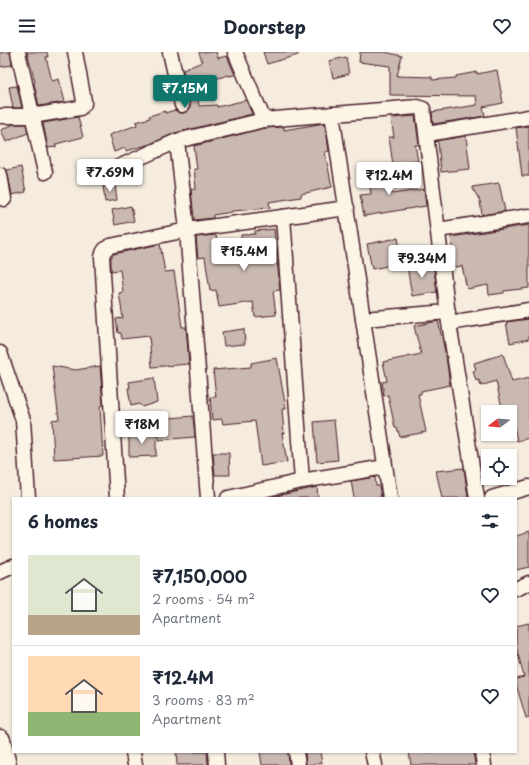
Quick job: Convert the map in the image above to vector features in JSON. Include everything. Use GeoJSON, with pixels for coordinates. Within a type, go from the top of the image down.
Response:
{"type":"FeatureCollection","features":[{"type":"Feature","properties":{"kind":"street"},"geometry":{"type":"LineString","coordinates":[[18,52],[45,172]]}},
{"type":"Feature","properties":{"kind":"street"},"geometry":{"type":"LineString","coordinates":[[0,116],[32,116],[80,108],[84,104],[75,52]]}},
{"type":"Feature","properties":{"kind":"street"},"geometry":{"type":"LineString","coordinates":[[170,52],[182,106]]}},
{"type":"Feature","properties":{"kind":"street"},"geometry":{"type":"LineString","coordinates":[[235,52],[264,120]]}},
{"type":"Feature","properties":{"kind":"street"},"geometry":{"type":"LineString","coordinates":[[103,174],[177,142],[264,120],[420,108],[424,112],[448,317],[477,497]]}},
{"type":"Feature","properties":{"kind":"street"},"geometry":{"type":"LineString","coordinates":[[332,114],[390,497]]}},
{"type":"Feature","properties":{"kind":"street"},"geometry":{"type":"LineString","coordinates":[[427,134],[529,117]]}},
{"type":"Feature","properties":{"kind":"street"},"geometry":{"type":"LineString","coordinates":[[177,142],[188,230],[208,497]]}},
{"type":"Feature","properties":{"kind":"street"},"geometry":{"type":"LineString","coordinates":[[0,175],[4,199]]}},
{"type":"Feature","properties":{"kind":"street"},"geometry":{"type":"LineString","coordinates":[[117,497],[103,253],[105,249],[110,246],[188,230],[347,208]]}},
{"type":"Feature","properties":{"kind":"street"},"geometry":{"type":"LineString","coordinates":[[438,230],[529,216]]}},
{"type":"Feature","properties":{"kind":"street"},"geometry":{"type":"LineString","coordinates":[[283,217],[302,481]]}},
{"type":"Feature","properties":{"kind":"street"},"geometry":{"type":"LineString","coordinates":[[363,319],[448,317],[529,310]]}},
{"type":"Feature","properties":{"kind":"street"},"geometry":{"type":"LineString","coordinates":[[0,354],[23,420],[28,497]]}},
{"type":"Feature","properties":{"kind":"street"},"geometry":{"type":"LineString","coordinates":[[232,497],[302,481],[385,467]]}},
{"type":"Feature","properties":{"kind":"street"},"geometry":{"type":"LineString","coordinates":[[495,497],[529,487]]}},
{"type":"Feature","properties":{"kind":"street"},"geometry":{"type":"LineString","coordinates":[[0,572],[12,566]]}},
{"type":"Feature","properties":{"kind":"street"},"geometry":{"type":"LineString","coordinates":[[517,589],[529,583]]}},
{"type":"Feature","properties":{"kind":"street"},"geometry":{"type":"LineString","coordinates":[[0,740],[6,765]]}},
{"type":"Feature","properties":{"kind":"street"},"geometry":{"type":"LineString","coordinates":[[133,753],[135,765]]}},
{"type":"Feature","properties":{"kind":"street"},"geometry":{"type":"LineString","coordinates":[[216,753],[217,765]]}},
{"type":"Feature","properties":{"kind":"street"},"geometry":{"type":"LineString","coordinates":[[296,753],[298,765]]}},
{"type":"Feature","properties":{"kind":"street"},"geometry":{"type":"LineString","coordinates":[[372,753],[374,765]]}},
{"type":"Feature","properties":{"kind":"street"},"geometry":{"type":"LineString","coordinates":[[482,753],[484,765]]}},
{"type":"Feature","properties":{"kind":"building"},"geometry":{"type":"Polygon","coordinates":[[[10,52],[12,65],[0,67],[0,53],[10,52]]]}},
{"type":"Feature","properties":{"kind":"building"},"geometry":{"type":"Polygon","coordinates":[[[27,52],[47,52],[48,57],[46,57],[52,81],[59,79],[65,102],[39,106],[35,82],[27,52]]]}},
{"type":"Feature","properties":{"kind":"building"},"geometry":{"type":"Polygon","coordinates":[[[199,52],[216,52],[218,58],[227,56],[235,75],[229,75],[200,83],[200,85],[196,86],[199,106],[217,105],[217,107],[246,100],[252,114],[175,133],[150,144],[126,151],[125,148],[114,152],[109,135],[137,125],[136,122],[150,118],[149,116],[165,111],[165,113],[175,110],[179,113],[183,113],[188,111],[190,103],[183,70],[202,62],[199,52]]]}},
{"type":"Feature","properties":{"kind":"building"},"geometry":{"type":"Polygon","coordinates":[[[263,52],[298,52],[298,55],[267,64],[263,52]]]}},
{"type":"Feature","properties":{"kind":"building"},"geometry":{"type":"Polygon","coordinates":[[[360,52],[385,52],[402,56],[397,76],[432,77],[432,80],[456,78],[456,76],[497,70],[503,103],[483,107],[485,116],[433,124],[432,112],[477,105],[476,96],[390,95],[390,66],[359,62],[360,52]]]}},
{"type":"Feature","properties":{"kind":"building"},"geometry":{"type":"Polygon","coordinates":[[[346,57],[349,74],[333,78],[329,61],[346,57]]]}},
{"type":"Feature","properties":{"kind":"building"},"geometry":{"type":"Polygon","coordinates":[[[17,86],[22,108],[13,108],[9,87],[17,86]]]}},
{"type":"Feature","properties":{"kind":"building"},"geometry":{"type":"Polygon","coordinates":[[[415,116],[419,145],[415,145],[418,161],[393,165],[389,137],[394,137],[391,118],[415,116]]]}},
{"type":"Feature","properties":{"kind":"building"},"geometry":{"type":"Polygon","coordinates":[[[78,117],[83,137],[56,144],[56,147],[48,148],[43,123],[78,117]]]}},
{"type":"Feature","properties":{"kind":"building"},"geometry":{"type":"Polygon","coordinates":[[[325,123],[329,151],[325,152],[332,187],[301,194],[301,197],[269,202],[270,208],[232,211],[213,215],[213,218],[194,220],[191,189],[196,189],[194,169],[197,169],[194,146],[265,128],[284,127],[284,130],[325,123]]]}},
{"type":"Feature","properties":{"kind":"building"},"geometry":{"type":"Polygon","coordinates":[[[14,124],[26,124],[28,133],[6,142],[1,130],[14,124]]]}},
{"type":"Feature","properties":{"kind":"building"},"geometry":{"type":"Polygon","coordinates":[[[529,126],[529,176],[522,176],[516,128],[529,126]]]}},
{"type":"Feature","properties":{"kind":"building"},"geometry":{"type":"Polygon","coordinates":[[[466,136],[470,169],[441,172],[438,142],[435,141],[466,136]]]}},
{"type":"Feature","properties":{"kind":"building"},"geometry":{"type":"Polygon","coordinates":[[[21,167],[26,192],[12,195],[7,170],[21,167]]]}},
{"type":"Feature","properties":{"kind":"building"},"geometry":{"type":"Polygon","coordinates":[[[388,169],[392,194],[424,189],[426,206],[364,216],[360,195],[371,194],[368,171],[388,169]]]}},
{"type":"Feature","properties":{"kind":"building"},"geometry":{"type":"Polygon","coordinates":[[[499,183],[505,211],[482,215],[480,201],[472,187],[499,183]]]}},
{"type":"Feature","properties":{"kind":"building"},"geometry":{"type":"Polygon","coordinates":[[[115,184],[117,200],[105,202],[103,185],[115,184]]]}},
{"type":"Feature","properties":{"kind":"building"},"geometry":{"type":"Polygon","coordinates":[[[131,206],[134,221],[115,225],[112,210],[131,206]]]}},
{"type":"Feature","properties":{"kind":"building"},"geometry":{"type":"Polygon","coordinates":[[[529,225],[529,288],[504,291],[504,293],[489,295],[488,285],[467,289],[462,266],[454,267],[451,237],[529,225]]]}},
{"type":"Feature","properties":{"kind":"building"},"geometry":{"type":"Polygon","coordinates":[[[274,229],[280,290],[273,291],[276,315],[255,317],[253,302],[219,307],[216,290],[210,291],[205,257],[198,258],[196,237],[216,235],[219,257],[243,254],[241,235],[255,234],[255,231],[274,229]]]}},
{"type":"Feature","properties":{"kind":"building"},"geometry":{"type":"Polygon","coordinates":[[[398,238],[403,263],[372,269],[367,244],[398,238]]]}},
{"type":"Feature","properties":{"kind":"building"},"geometry":{"type":"Polygon","coordinates":[[[160,244],[165,272],[174,271],[182,327],[186,327],[189,364],[152,367],[149,336],[122,339],[121,333],[118,333],[116,319],[123,318],[119,293],[123,292],[120,270],[111,271],[111,258],[113,254],[160,244]]]}},
{"type":"Feature","properties":{"kind":"building"},"geometry":{"type":"Polygon","coordinates":[[[433,262],[437,292],[412,296],[407,266],[433,262]]]}},
{"type":"Feature","properties":{"kind":"building"},"geometry":{"type":"Polygon","coordinates":[[[529,319],[529,339],[510,343],[506,322],[529,319]]]}},
{"type":"Feature","properties":{"kind":"building"},"geometry":{"type":"Polygon","coordinates":[[[438,321],[446,356],[450,385],[421,391],[421,394],[418,394],[426,432],[400,437],[397,428],[395,428],[388,395],[384,396],[382,382],[387,381],[383,362],[421,354],[414,326],[438,321]]]}},
{"type":"Feature","properties":{"kind":"building"},"geometry":{"type":"Polygon","coordinates":[[[244,329],[245,344],[224,346],[222,332],[244,329]]]}},
{"type":"Feature","properties":{"kind":"building"},"geometry":{"type":"Polygon","coordinates":[[[503,354],[512,382],[529,378],[529,438],[517,441],[517,405],[501,405],[496,381],[481,386],[479,380],[476,381],[473,371],[476,370],[474,363],[503,354]]]}},
{"type":"Feature","properties":{"kind":"building"},"geometry":{"type":"Polygon","coordinates":[[[277,358],[286,409],[282,409],[284,433],[282,433],[287,462],[261,466],[255,421],[223,424],[222,419],[212,420],[210,397],[216,397],[213,370],[251,367],[251,363],[277,358]]]}},
{"type":"Feature","properties":{"kind":"building"},"geometry":{"type":"Polygon","coordinates":[[[52,366],[76,370],[100,366],[103,405],[100,406],[103,456],[54,459],[52,420],[59,419],[52,366]]]}},
{"type":"Feature","properties":{"kind":"building"},"geometry":{"type":"Polygon","coordinates":[[[154,378],[157,402],[142,407],[139,404],[131,406],[128,388],[130,388],[129,382],[154,378]]]}},
{"type":"Feature","properties":{"kind":"building"},"geometry":{"type":"Polygon","coordinates":[[[193,416],[195,437],[159,440],[158,419],[193,416]]]}},
{"type":"Feature","properties":{"kind":"building"},"geometry":{"type":"Polygon","coordinates":[[[334,420],[338,460],[317,462],[314,422],[334,420]]]}},
{"type":"Feature","properties":{"kind":"building"},"geometry":{"type":"Polygon","coordinates":[[[129,433],[156,433],[156,456],[129,457],[129,433]]]}},
{"type":"Feature","properties":{"kind":"building"},"geometry":{"type":"Polygon","coordinates":[[[213,453],[229,453],[230,475],[215,475],[213,453]]]}},
{"type":"Feature","properties":{"kind":"building"},"geometry":{"type":"Polygon","coordinates":[[[464,468],[468,497],[442,497],[436,471],[464,468]]]}},
{"type":"Feature","properties":{"kind":"building"},"geometry":{"type":"Polygon","coordinates":[[[375,477],[376,486],[379,486],[381,497],[354,497],[351,481],[375,477]]]}},
{"type":"Feature","properties":{"kind":"building"},"geometry":{"type":"Polygon","coordinates":[[[317,487],[318,497],[272,497],[317,487]]]}},
{"type":"Feature","properties":{"kind":"building"},"geometry":{"type":"Polygon","coordinates":[[[529,532],[529,567],[517,570],[517,536],[529,532]]]}},
{"type":"Feature","properties":{"kind":"building"},"geometry":{"type":"Polygon","coordinates":[[[529,623],[529,718],[526,718],[517,687],[517,679],[524,677],[517,650],[517,626],[529,623]]]}},
{"type":"Feature","properties":{"kind":"building"},"geometry":{"type":"Polygon","coordinates":[[[176,753],[207,753],[208,765],[177,765],[176,753]]]}},
{"type":"Feature","properties":{"kind":"building"},"geometry":{"type":"Polygon","coordinates":[[[260,753],[288,753],[289,765],[262,765],[260,753]]]}},
{"type":"Feature","properties":{"kind":"building"},"geometry":{"type":"Polygon","coordinates":[[[305,753],[320,753],[322,763],[306,765],[305,753]]]}},
{"type":"Feature","properties":{"kind":"building"},"geometry":{"type":"Polygon","coordinates":[[[409,753],[473,753],[475,765],[411,765],[409,753]]]}}]}
